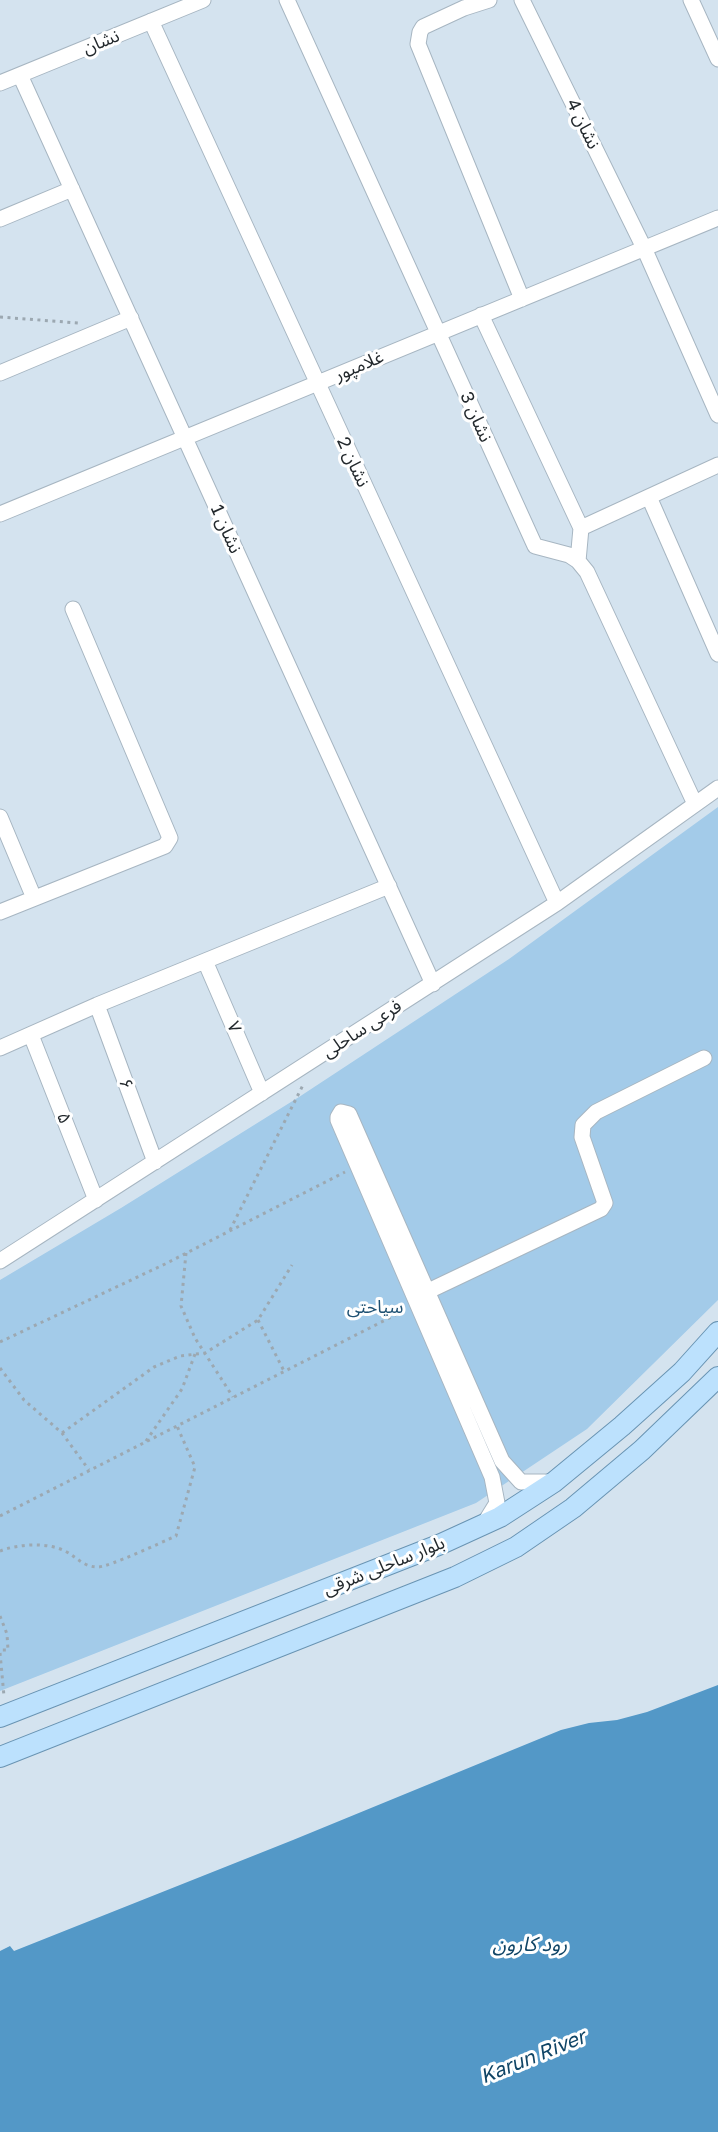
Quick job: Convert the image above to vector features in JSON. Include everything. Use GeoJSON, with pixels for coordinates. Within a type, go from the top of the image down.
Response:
{"type":"FeatureCollection","features":[{"type":"Feature","properties":{"kind":"main road","name":"بلوار ساحلی شرقی"},"geometry":{"type":"LineString","coordinates":[[3,1716],[430,1548],[500,1517],[554,1482],[622,1426],[682,1372],[718,1332]]}},
{"type":"Feature","properties":{"kind":"main road","name":"بلوار ساحلی شرقی"},"geometry":{"type":"LineString","coordinates":[[0,1757],[455,1577],[516,1547],[573,1508],[616,1472],[718,1377]]}},
{"type":"Feature","properties":{"kind":"street","name":"نشان"},"geometry":{"type":"LineString","coordinates":[[0,83],[203,0]]}},
{"type":"Feature","properties":{"kind":"street","name":"نشان 3"},"geometry":{"type":"LineString","coordinates":[[287,0],[535,546],[569,555],[578,561]]}},
{"type":"Feature","properties":{"kind":"street"},"geometry":{"type":"LineString","coordinates":[[489,0],[463,4],[423,27],[418,44],[522,299]]}},
{"type":"Feature","properties":{"kind":"street","name":"نشان 4"},"geometry":{"type":"LineString","coordinates":[[522,0],[644,248],[718,415]]}},
{"type":"Feature","properties":{"kind":"street"},"geometry":{"type":"LineString","coordinates":[[691,0],[718,59]]}},
{"type":"Feature","properties":{"kind":"street","name":"نشان 2"},"geometry":{"type":"LineString","coordinates":[[151,21],[557,903]]}},
{"type":"Feature","properties":{"kind":"street","name":"نشان 1"},"geometry":{"type":"LineString","coordinates":[[20,75],[433,984]]}},
{"type":"Feature","properties":{"kind":"street"},"geometry":{"type":"LineString","coordinates":[[0,219],[72,189]]}},
{"type":"Feature","properties":{"kind":"street","name":"غلامپور"},"geometry":{"type":"LineString","coordinates":[[0,514],[718,218]]}},
{"type":"Feature","properties":{"kind":"street"},"geometry":{"type":"LineString","coordinates":[[481,315],[581,528],[578,561],[587,572],[695,804]]}},
{"type":"Feature","properties":{"kind":"street"},"geometry":{"type":"LineString","coordinates":[[0,373],[131,318]]}},
{"type":"Feature","properties":{"kind":"street"},"geometry":{"type":"LineString","coordinates":[[581,528],[718,465]]}},
{"type":"Feature","properties":{"kind":"street"},"geometry":{"type":"LineString","coordinates":[[648,497],[718,654]]}},
{"type":"Feature","properties":{"kind":"street"},"geometry":{"type":"LineString","coordinates":[[0,912],[165,846],[170,838],[74,609]]}},
{"type":"Feature","properties":{"kind":"street","name":"فرعی ساحلی"},"geometry":{"type":"LineString","coordinates":[[0,1261],[557,903],[718,788]]}},
{"type":"Feature","properties":{"kind":"street"},"geometry":{"type":"LineString","coordinates":[[0,817],[34,898]]}},
{"type":"Feature","properties":{"kind":"street"},"geometry":{"type":"LineString","coordinates":[[0,1048],[97,1005],[388,886]]}},
{"type":"Feature","properties":{"kind":"street","name":"۷"},"geometry":{"type":"LineString","coordinates":[[205,961],[262,1093]]}},
{"type":"Feature","properties":{"kind":"street","name":"۶"},"geometry":{"type":"LineString","coordinates":[[97,1005],[155,1162]]}},
{"type":"Feature","properties":{"kind":"street","name":"۵"},"geometry":{"type":"LineString","coordinates":[[31,1035],[96,1200]]}},
{"type":"Feature","properties":{"kind":"street"},"geometry":{"type":"LineString","coordinates":[[420,1298],[601,1209],[605,1203],[582,1137],[583,1125],[596,1112],[704,1058]]}},
{"type":"Feature","properties":{"kind":"street"},"geometry":{"type":"LineString","coordinates":[[484,1524],[497,1503],[493,1482],[420,1298],[349,1114],[341,1112],[338,1120],[358,1165],[420,1298],[502,1461],[521,1482],[554,1482]]}},
{"type":"Feature","properties":{"kind":"street"},"geometry":{"type":"LineString","coordinates":[[493,1482],[511,1471]]}},
{"type":"Feature","properties":{"kind":"path"},"geometry":{"type":"LineString","coordinates":[[0,317],[79,323]]}},
{"type":"Feature","properties":{"kind":"path"},"geometry":{"type":"LineString","coordinates":[[230,1230],[317,1058]]}},
{"type":"Feature","properties":{"kind":"path"},"geometry":{"type":"LineString","coordinates":[[0,1342],[186,1253],[358,1165]]}},
{"type":"Feature","properties":{"kind":"path"},"geometry":{"type":"LineString","coordinates":[[186,1253],[181,1306],[195,1338],[233,1397]]}},
{"type":"Feature","properties":{"kind":"path"},"geometry":{"type":"LineString","coordinates":[[62,1433],[154,1366],[180,1356],[205,1353],[258,1320],[292,1265]]}},
{"type":"Feature","properties":{"kind":"path"},"geometry":{"type":"LineString","coordinates":[[0,1516],[284,1371],[420,1298]]}},
{"type":"Feature","properties":{"kind":"path"},"geometry":{"type":"LineString","coordinates":[[258,1320],[284,1371]]}},
{"type":"Feature","properties":{"kind":"path"},"geometry":{"type":"LineString","coordinates":[[145,1442],[182,1389],[195,1354]]}},
{"type":"Feature","properties":{"kind":"path"},"geometry":{"type":"LineString","coordinates":[[0,1368],[24,1400],[62,1433],[89,1470]]}},
{"type":"Feature","properties":{"kind":"path"},"geometry":{"type":"LineString","coordinates":[[0,1551],[10,1547],[40,1546],[64,1550],[85,1565],[100,1567],[176,1536],[195,1467],[177,1426]]}},
{"type":"Feature","properties":{"kind":"path"},"geometry":{"type":"LineString","coordinates":[[0,1616],[7,1634],[8,1650],[0,1652],[3,1716]]}},
{"type":"Feature","properties":{"kind":"green space","name":"سیاحتی"},"geometry":{"type":"Polygon","coordinates":[[[718,807],[718,1300],[587,1429],[476,1503],[0,1691],[0,1280],[299,1097],[509,959],[718,807]]]}},
{"type":"Feature","properties":{"kind":"water","name":"رود کارون"},"geometry":{"type":"Polygon","coordinates":[[[718,1685],[718,2132],[0,2132],[0,1951],[10,1946],[14,1951],[561,1730],[647,1712],[718,1685]]]}},
{"type":"Feature","properties":{"kind":"water label","name":"Karun River"},"geometry":{"type":"Point","coordinates":[533,2057]}}]}
